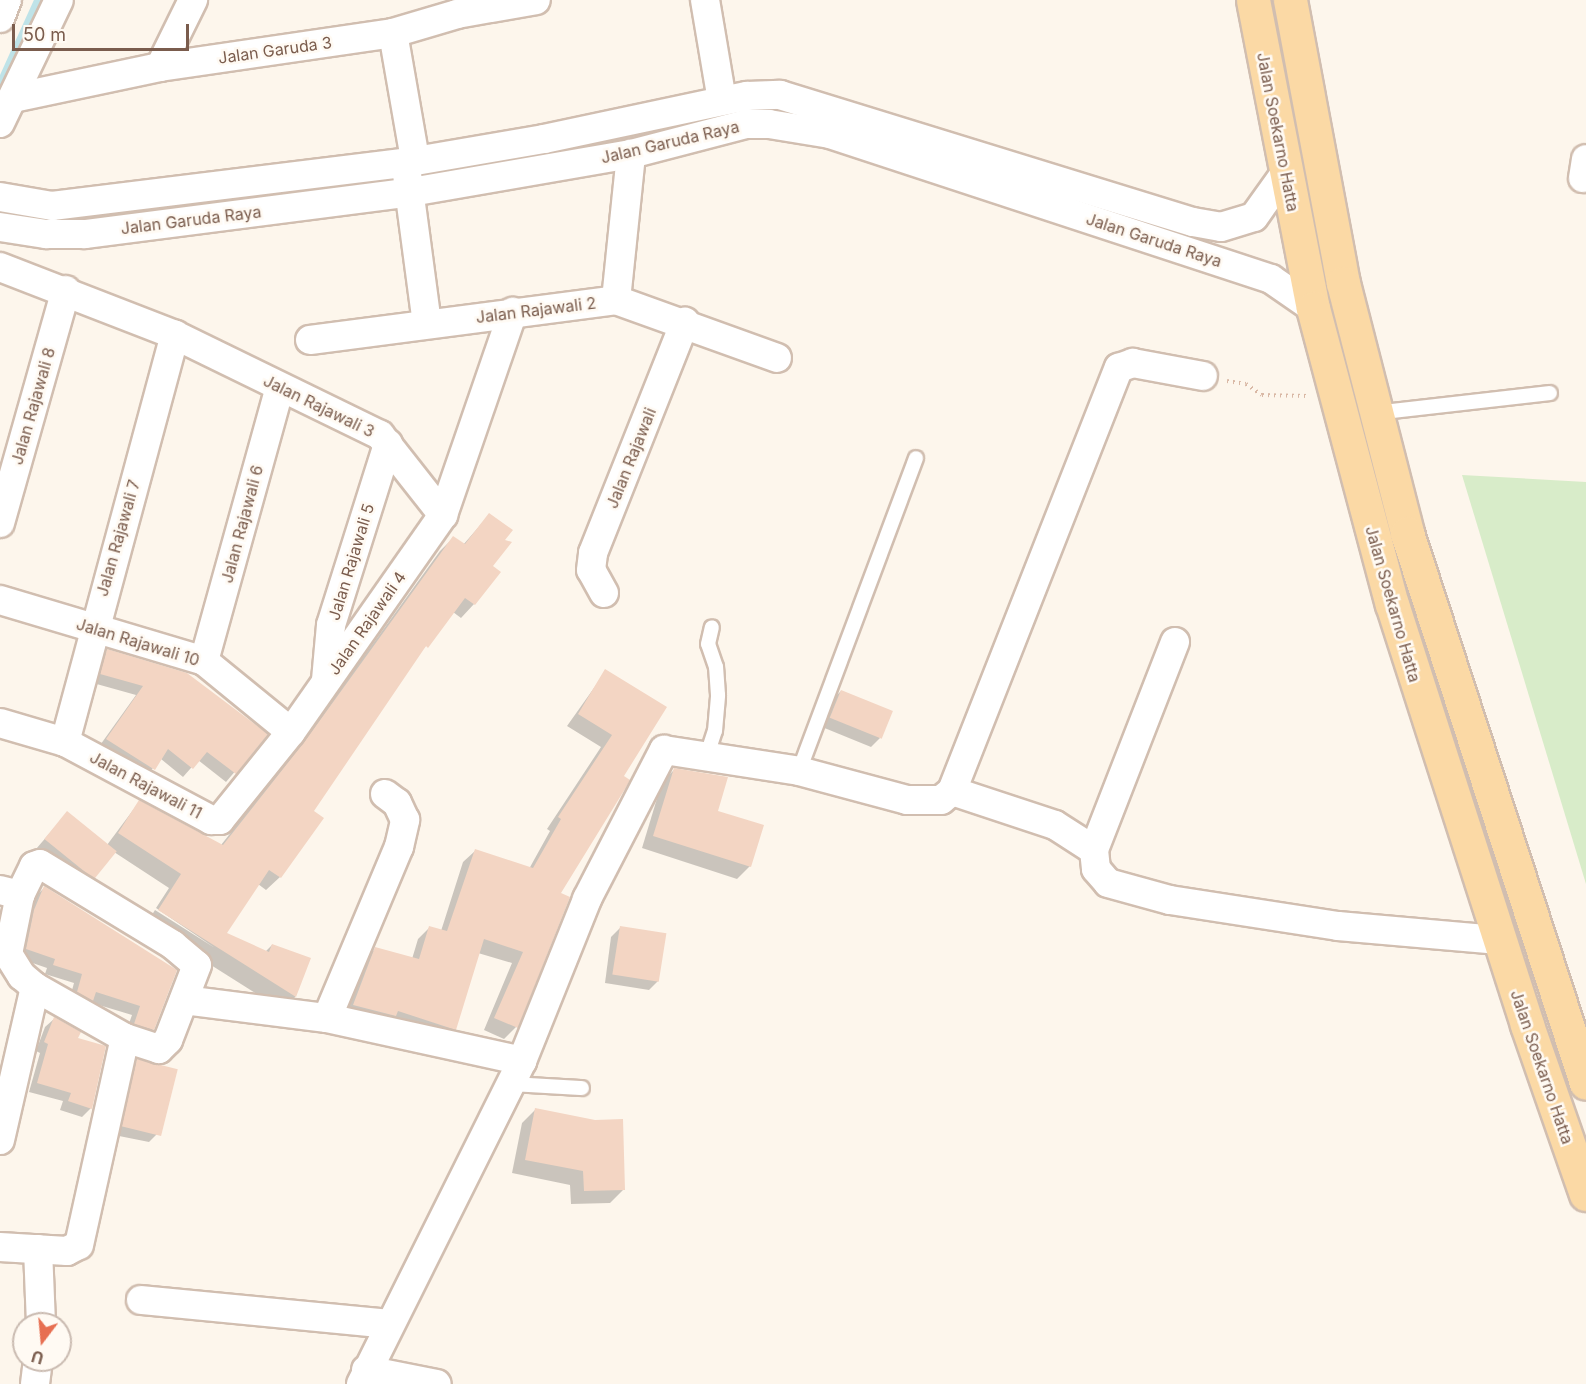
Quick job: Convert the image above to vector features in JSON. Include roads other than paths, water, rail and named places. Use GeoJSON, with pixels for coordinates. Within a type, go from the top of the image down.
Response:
{"type":"FeatureCollection","features":[{"type":"Feature","properties":{"kind":"main road","name":"Jalan Soekarno Hatta"},"geometry":{"type":"LineString","coordinates":[[1253,0],[1284,175],[1313,308],[1392,604],[1434,744],[1586,1194]]}},
{"type":"Feature","properties":{"kind":"main road","name":"Jalan Soekarno Hatta"},"geometry":{"type":"LineString","coordinates":[[1290,0],[1343,283],[1407,533],[1586,1083]]}},
{"type":"Feature","properties":{"kind":"main road"},"geometry":{"type":"LineString","coordinates":[[1434,744],[1473,732]]}},
{"type":"Feature","properties":{"kind":"street"},"geometry":{"type":"LineString","coordinates":[[0,18],[8,0]]}},
{"type":"Feature","properties":{"kind":"street"},"geometry":{"type":"LineString","coordinates":[[0,123],[59,0]]}},
{"type":"Feature","properties":{"kind":"street"},"geometry":{"type":"LineString","coordinates":[[160,67],[193,0]]}},
{"type":"Feature","properties":{"kind":"street"},"geometry":{"type":"LineString","coordinates":[[427,0],[457,14]]}},
{"type":"Feature","properties":{"kind":"street","name":"Jalan Garuda 3"},"geometry":{"type":"LineString","coordinates":[[13,98],[160,67],[393,33],[457,14],[536,0]]}},
{"type":"Feature","properties":{"kind":"street"},"geometry":{"type":"LineString","coordinates":[[705,0],[722,101]]}},
{"type":"Feature","properties":{"kind":"street"},"geometry":{"type":"LineString","coordinates":[[393,33],[410,161],[411,192],[427,324]]}},
{"type":"Feature","properties":{"kind":"street","name":"Jalan Garuda Raya"},"geometry":{"type":"LineString","coordinates":[[0,197],[52,206],[410,161],[544,139],[722,101],[780,95],[802,99],[1166,215],[1221,227],[1254,217],[1284,175]]}},
{"type":"Feature","properties":{"kind":"street","name":"Jalan Garuda Raya"},"geometry":{"type":"LineString","coordinates":[[0,227],[46,234],[85,234],[411,192],[631,154],[746,124],[794,126],[830,134],[1271,279],[1313,308]]}},
{"type":"Feature","properties":{"kind":"street","name":"Jalan Rajawali 2"},"geometry":{"type":"LineString","coordinates":[[310,340],[616,300],[631,154]]}},
{"type":"Feature","properties":{"kind":"street","name":"Jalan Rajawali 3"},"geometry":{"type":"LineString","coordinates":[[0,267],[66,290],[176,334],[380,435],[443,515]]}},
{"type":"Feature","properties":{"kind":"street","name":"Jalan Rajawali 8"},"geometry":{"type":"LineString","coordinates":[[0,523],[66,290]]}},
{"type":"Feature","properties":{"kind":"street"},"geometry":{"type":"LineString","coordinates":[[616,300],[685,322],[777,358]]}},
{"type":"Feature","properties":{"kind":"street"},"geometry":{"type":"LineString","coordinates":[[443,515],[513,312]]}},
{"type":"Feature","properties":{"kind":"street","name":"Jalan Rajawali"},"geometry":{"type":"LineString","coordinates":[[604,593],[591,570],[593,553],[685,322]]}},
{"type":"Feature","properties":{"kind":"street","name":"Jalan Rajawali 7"},"geometry":{"type":"LineString","coordinates":[[65,742],[93,628],[176,334]]}},
{"type":"Feature","properties":{"kind":"street"},"geometry":{"type":"LineString","coordinates":[[437,1384],[364,1377],[516,1073],[587,899],[664,750],[799,771],[925,802],[941,800],[952,791],[1119,368],[1133,363],[1203,376]]}},
{"type":"Feature","properties":{"kind":"street","name":"Jalan Rajawali 6"},"geometry":{"type":"LineString","coordinates":[[204,661],[279,387]]}},
{"type":"Feature","properties":{"kind":"street","name":"Jalan Rajawali 5"},"geometry":{"type":"LineString","coordinates":[[326,682],[331,625],[388,444]]}},
{"type":"Feature","properties":{"kind":"street","name":"Jalan Rajawali 4"},"geometry":{"type":"LineString","coordinates":[[291,732],[443,515]]}},
{"type":"Feature","properties":{"kind":"street"},"geometry":{"type":"LineString","coordinates":[[341,592],[351,608],[372,616]]}},
{"type":"Feature","properties":{"kind":"street","name":"Jalan Rajawali 10"},"geometry":{"type":"LineString","coordinates":[[0,600],[204,661],[291,732]]}},
{"type":"Feature","properties":{"kind":"street"},"geometry":{"type":"LineString","coordinates":[[1175,642],[1094,850],[1096,869],[1108,883],[1170,900],[1338,926],[1499,940]]}},
{"type":"Feature","properties":{"kind":"street","name":"Jalan Rajawali 11"},"geometry":{"type":"LineString","coordinates":[[0,723],[65,742],[216,821],[291,732]]}},
{"type":"Feature","properties":{"kind":"street"},"geometry":{"type":"LineString","coordinates":[[952,791],[1055,825],[1094,850]]}},
{"type":"Feature","properties":{"kind":"street"},"geometry":{"type":"LineString","coordinates":[[327,1018],[399,847],[405,820],[397,803],[385,794]]}},
{"type":"Feature","properties":{"kind":"street"},"geometry":{"type":"LineString","coordinates":[[40,864],[173,945],[197,965],[165,1046],[159,1049],[125,1038],[35,987],[22,976],[8,954],[10,892],[34,866],[40,864]]}},
{"type":"Feature","properties":{"kind":"street"},"geometry":{"type":"LineString","coordinates":[[0,1140],[35,987]]}},
{"type":"Feature","properties":{"kind":"street"},"geometry":{"type":"LineString","coordinates":[[184,1000],[327,1018],[516,1073]]}},
{"type":"Feature","properties":{"kind":"street"},"geometry":{"type":"LineString","coordinates":[[0,1246],[67,1251],[79,1245],[125,1038]]}},
{"type":"Feature","properties":{"kind":"street"},"geometry":{"type":"LineString","coordinates":[[38,1249],[41,1312]]}},
{"type":"Feature","properties":{"kind":"street"},"geometry":{"type":"LineString","coordinates":[[141,1300],[389,1324]]}},
{"type":"Feature","properties":{"kind":"lane"},"geometry":{"type":"LineString","coordinates":[[1375,413],[1550,393]]}},
{"type":"Feature","properties":{"kind":"lane"},"geometry":{"type":"LineString","coordinates":[[799,771],[916,458]]}},
{"type":"Feature","properties":{"kind":"lane"},"geometry":{"type":"LineString","coordinates":[[707,755],[715,731],[718,695],[716,667],[708,644],[712,627]]}},
{"type":"Feature","properties":{"kind":"lane"},"geometry":{"type":"LineString","coordinates":[[516,1073],[582,1088]]}},
{"type":"Feature","properties":{"kind":"waterway"},"geometry":{"type":"LineString","coordinates":[[0,82],[37,0]]}}]}
